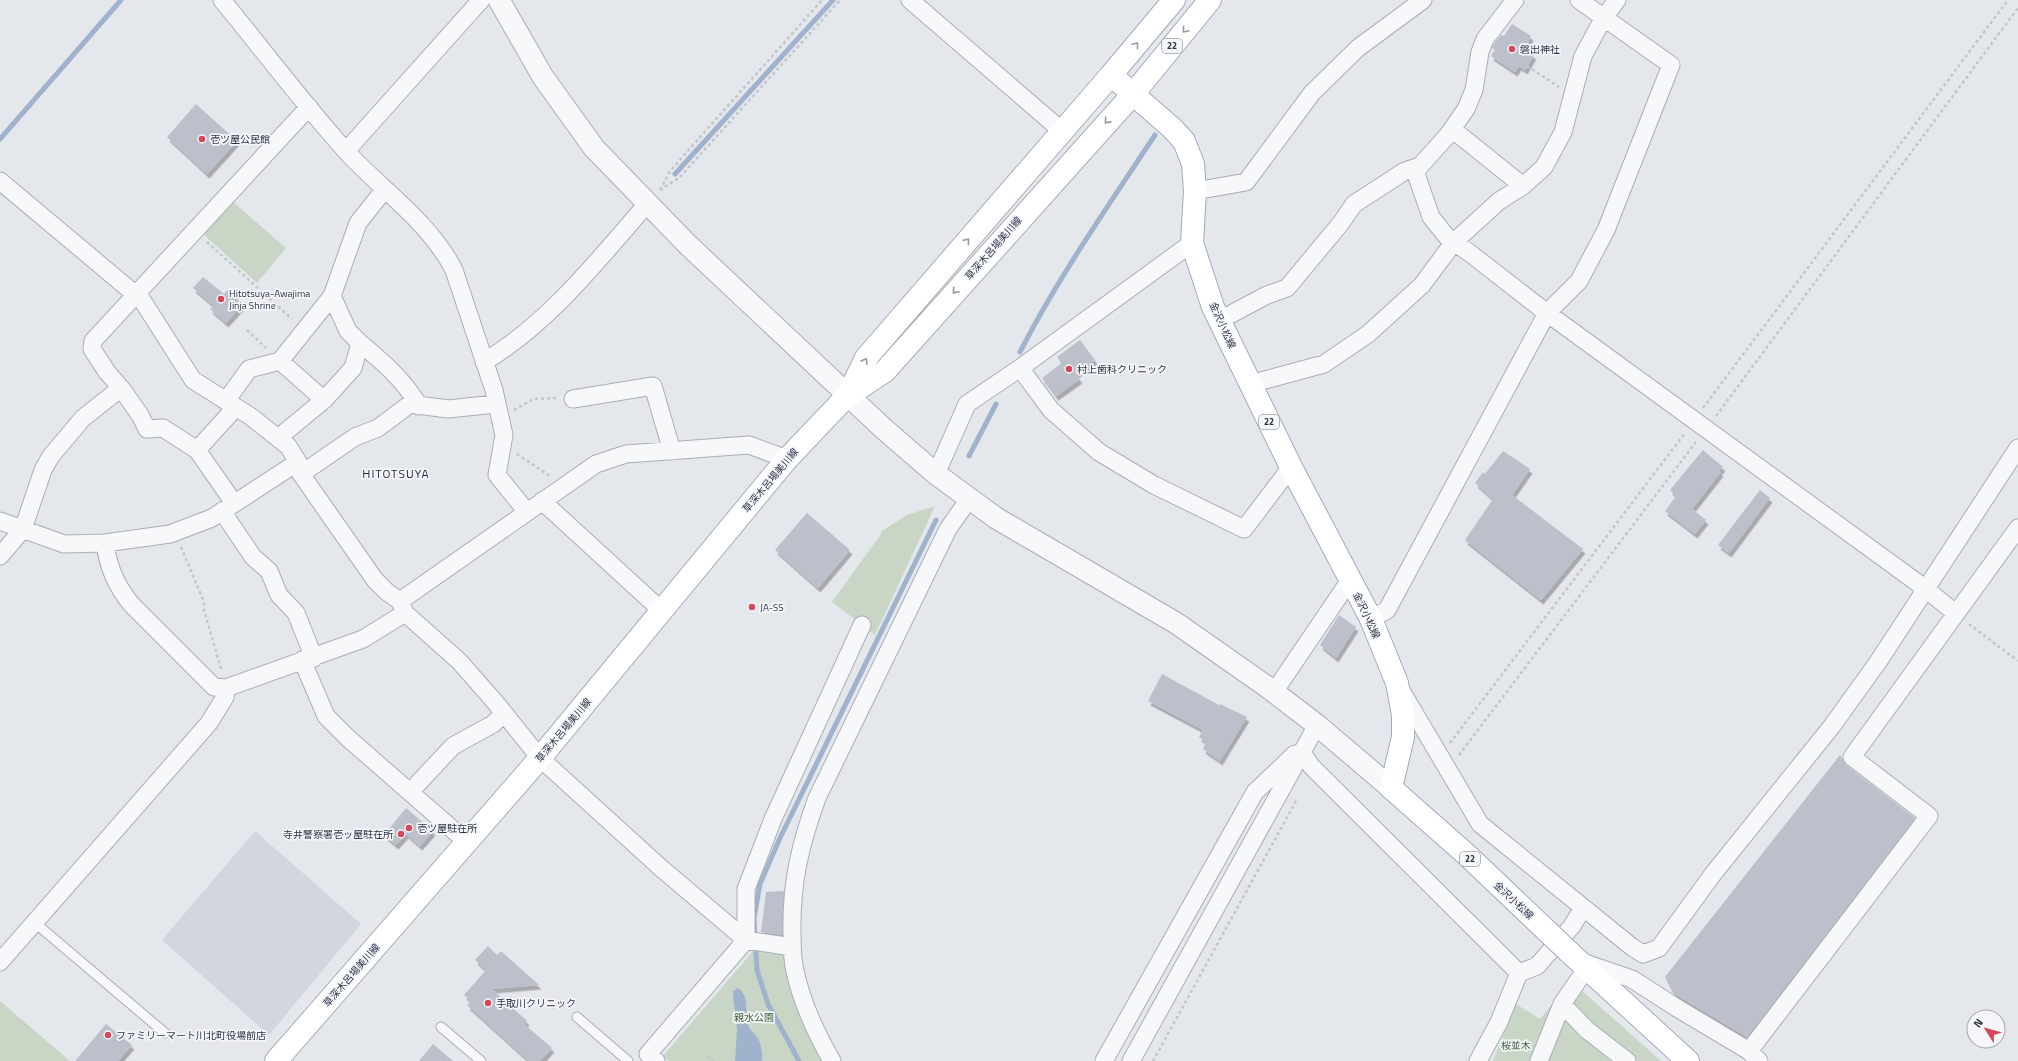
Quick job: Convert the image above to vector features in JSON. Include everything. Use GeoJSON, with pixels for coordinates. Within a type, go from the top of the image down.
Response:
{"type":"FeatureCollection","features":[{"type":"Feature","properties":{"kind":"main road"},"geometry":{"type":"LineString","coordinates":[[1111,75],[1174,0]]}},
{"type":"Feature","properties":{"kind":"main road","name":"22"},"geometry":{"type":"LineString","coordinates":[[1134,92],[1210,0]]}},
{"type":"Feature","properties":{"kind":"main road","name":"草深木呂場美川線"},"geometry":{"type":"LineString","coordinates":[[847,396],[866,358],[1111,75]]}},
{"type":"Feature","properties":{"kind":"main road","name":"金沢小松線"},"geometry":{"type":"LineString","coordinates":[[1111,75],[1134,92],[1184,141],[1193,164],[1196,191],[1192,243],[1213,307],[1291,467],[1371,619],[1397,684],[1403,715],[1403,737],[1391,788],[1467,855],[1578,961],[1688,1061]]}},
{"type":"Feature","properties":{"kind":"main road","name":"草深木呂場美川線"},"geometry":{"type":"LineString","coordinates":[[276,1061],[540,758],[787,458],[847,396],[885,371],[1134,92]]}},
{"type":"Feature","properties":{"kind":"street"},"geometry":{"type":"LineString","coordinates":[[222,0],[346,151],[418,221],[446,253],[454,270],[494,390],[504,435],[497,475],[527,512]]}},
{"type":"Feature","properties":{"kind":"street"},"geometry":{"type":"LineString","coordinates":[[346,151],[481,0]]}},
{"type":"Feature","properties":{"kind":"street"},"geometry":{"type":"LineString","coordinates":[[499,0],[543,77],[572,120],[594,148],[654,197],[732,288],[847,396],[936,474],[969,499],[996,518],[1176,623],[1274,692],[1317,725],[1391,788]]}},
{"type":"Feature","properties":{"kind":"street"},"geometry":{"type":"LineString","coordinates":[[910,0],[1062,131]]}},
{"type":"Feature","properties":{"kind":"street"},"geometry":{"type":"LineString","coordinates":[[1196,191],[1246,182],[1312,93],[1358,48],[1423,0]]}},
{"type":"Feature","properties":{"kind":"street"},"geometry":{"type":"LineString","coordinates":[[1220,320],[1267,295],[1287,288],[1341,223],[1354,204],[1405,170],[1420,166],[1452,129],[1466,109],[1474,90],[1480,52],[1485,39],[1515,0]]}},
{"type":"Feature","properties":{"kind":"street"},"geometry":{"type":"LineString","coordinates":[[1371,619],[1387,610],[1547,313],[1579,281],[1606,230],[1671,65],[1603,19],[1579,0]]}},
{"type":"Feature","properties":{"kind":"street"},"geometry":{"type":"LineString","coordinates":[[1250,384],[1324,364],[1368,334],[1422,285],[1454,242],[1499,201],[1524,186],[1544,167],[1563,132],[1583,56],[1603,19],[1617,0]]}},
{"type":"Feature","properties":{"kind":"street"},"geometry":{"type":"LineString","coordinates":[[309,107],[93,341],[92,349],[107,372],[121,388],[140,415],[147,430],[163,428],[197,450],[254,556],[268,571],[279,595],[296,613],[308,659],[326,716],[349,739],[467,842]]}},
{"type":"Feature","properties":{"kind":"street"},"geometry":{"type":"LineString","coordinates":[[1452,129],[1524,186]]}},
{"type":"Feature","properties":{"kind":"street"},"geometry":{"type":"LineString","coordinates":[[1414,168],[1431,217],[1446,237],[1547,313],[1926,589],[1955,613]]}},
{"type":"Feature","properties":{"kind":"street"},"geometry":{"type":"LineString","coordinates":[[0,181],[142,300],[155,318],[193,380],[231,404],[288,446],[300,468],[375,580],[459,661],[504,713],[540,758],[661,868],[746,940],[792,947]]}},
{"type":"Feature","properties":{"kind":"street"},"geometry":{"type":"LineString","coordinates":[[197,450],[231,404],[249,369],[280,361],[332,296],[358,223],[385,189]]}},
{"type":"Feature","properties":{"kind":"street"},"geometry":{"type":"LineString","coordinates":[[484,362],[504,350],[547,315],[569,294],[654,197]]}},
{"type":"Feature","properties":{"kind":"street"},"geometry":{"type":"LineString","coordinates":[[936,474],[967,404],[1020,368],[1192,243]]}},
{"type":"Feature","properties":{"kind":"street"},"geometry":{"type":"LineString","coordinates":[[332,296],[348,331],[360,343],[384,362],[404,383],[419,406]]}},
{"type":"Feature","properties":{"kind":"street"},"geometry":{"type":"LineString","coordinates":[[278,438],[324,400],[353,368],[360,343]]}},
{"type":"Feature","properties":{"kind":"street"},"geometry":{"type":"LineString","coordinates":[[280,361],[324,400]]}},
{"type":"Feature","properties":{"kind":"street"},"geometry":{"type":"LineString","coordinates":[[1020,368],[1051,410],[1099,452],[1154,485],[1244,529],[1291,467]]}},
{"type":"Feature","properties":{"kind":"street"},"geometry":{"type":"LineString","coordinates":[[573,400],[653,386],[672,451]]}},
{"type":"Feature","properties":{"kind":"street"},"geometry":{"type":"LineString","coordinates":[[0,556],[23,529],[43,470],[51,456],[83,418],[121,388]]}},
{"type":"Feature","properties":{"kind":"street"},"geometry":{"type":"LineString","coordinates":[[0,521],[64,544],[105,543],[174,532],[212,518],[228,507],[355,437],[378,428],[410,404],[448,409],[498,410]]}},
{"type":"Feature","properties":{"kind":"street"},"geometry":{"type":"LineString","coordinates":[[105,543],[111,571],[119,589],[131,604],[206,680],[214,687],[226,688],[363,639],[402,607],[527,512],[596,464],[626,454],[749,445],[787,458]]}},
{"type":"Feature","properties":{"kind":"street"},"geometry":{"type":"LineString","coordinates":[[1397,684],[1480,824],[1583,908],[1643,954],[1659,948],[1713,874],[1832,726],[1878,662],[2018,448]]}},
{"type":"Feature","properties":{"kind":"street"},"geometry":{"type":"LineString","coordinates":[[832,1061],[818,1037],[804,1004],[794,970],[792,947],[792,901],[798,862],[805,833],[817,798],[948,529],[969,499]]}},
{"type":"Feature","properties":{"kind":"street"},"geometry":{"type":"LineString","coordinates":[[542,501],[662,610]]}},
{"type":"Feature","properties":{"kind":"street"},"geometry":{"type":"LineString","coordinates":[[1539,1061],[1578,961],[1632,979],[1754,1056],[1929,816],[1852,757],[2018,528]]}},
{"type":"Feature","properties":{"kind":"street"},"geometry":{"type":"LineString","coordinates":[[1274,692],[1350,580]]}},
{"type":"Feature","properties":{"kind":"street"},"geometry":{"type":"LineString","coordinates":[[648,1058],[746,940],[746,889],[773,819],[862,625]]}},
{"type":"Feature","properties":{"kind":"street"},"geometry":{"type":"LineString","coordinates":[[0,962],[209,723],[225,697],[226,688]]}},
{"type":"Feature","properties":{"kind":"street"},"geometry":{"type":"LineString","coordinates":[[410,792],[453,746],[493,724],[504,713]]}},
{"type":"Feature","properties":{"kind":"street"},"geometry":{"type":"LineString","coordinates":[[1131,1061],[1317,725]]}},
{"type":"Feature","properties":{"kind":"street"},"geometry":{"type":"LineString","coordinates":[[1303,748],[1311,766],[1519,972]]}},
{"type":"Feature","properties":{"kind":"street"},"geometry":{"type":"LineString","coordinates":[[1104,1061],[1255,792],[1303,748]]}},
{"type":"Feature","properties":{"kind":"street"},"geometry":{"type":"LineString","coordinates":[[1478,1061],[1499,1022],[1519,972],[1537,966],[1572,926],[1583,908]]}},
{"type":"Feature","properties":{"kind":"street"},"geometry":{"type":"LineString","coordinates":[[1562,1004],[1587,1030],[1627,1061]]}},
{"type":"Feature","properties":{"kind":"lane"},"geometry":{"type":"LineString","coordinates":[[34,922],[165,1033]]}},
{"type":"Feature","properties":{"kind":"lane"},"geometry":{"type":"LineString","coordinates":[[577,1017],[628,1061]]}},
{"type":"Feature","properties":{"kind":"lane"},"geometry":{"type":"LineString","coordinates":[[442,1027],[481,1061]]}},
{"type":"Feature","properties":{"kind":"path"},"geometry":{"type":"LineString","coordinates":[[654,197],[670,171],[822,0]]}},
{"type":"Feature","properties":{"kind":"path"},"geometry":{"type":"LineString","coordinates":[[654,197],[680,177],[840,0]]}},
{"type":"Feature","properties":{"kind":"path"},"geometry":{"type":"LineString","coordinates":[[1444,763],[1700,424],[2008,0]]}},
{"type":"Feature","properties":{"kind":"path"},"geometry":{"type":"LineString","coordinates":[[1444,763],[1700,424],[2018,8]]}},
{"type":"Feature","properties":{"kind":"path"},"geometry":{"type":"LineString","coordinates":[[1527,66],[1573,96]]}},
{"type":"Feature","properties":{"kind":"path"},"geometry":{"type":"LineString","coordinates":[[195,231],[304,330]]}},
{"type":"Feature","properties":{"kind":"path"},"geometry":{"type":"LineString","coordinates":[[247,330],[280,361]]}},
{"type":"Feature","properties":{"kind":"path"},"geometry":{"type":"LineString","coordinates":[[498,410],[533,400],[554,397],[573,400]]}},
{"type":"Feature","properties":{"kind":"path"},"geometry":{"type":"LineString","coordinates":[[502,444],[565,486]]}},
{"type":"Feature","properties":{"kind":"path"},"geometry":{"type":"LineString","coordinates":[[174,532],[204,602],[204,610],[226,688]]}},
{"type":"Feature","properties":{"kind":"path"},"geometry":{"type":"LineString","coordinates":[[1955,613],[2018,661]]}},
{"type":"Feature","properties":{"kind":"path"},"geometry":{"type":"LineString","coordinates":[[708,1056],[714,1061]]}},
{"type":"Feature","properties":{"kind":"shaded area"},"geometry":{"type":"Polygon","coordinates":[[[255,831],[361,924],[269,1035],[162,940],[255,831]]]}},
{"type":"Feature","properties":{"kind":"green space"},"geometry":{"type":"Polygon","coordinates":[[[232,201],[286,248],[257,283],[202,233],[232,201]]]}},
{"type":"Feature","properties":{"kind":"green space"},"geometry":{"type":"Polygon","coordinates":[[[935,506],[875,635],[832,602],[882,531],[907,515],[935,506]]]}},
{"type":"Feature","properties":{"kind":"green space","name":"親水公園"},"geometry":{"type":"Polygon","coordinates":[[[755,949],[786,953],[785,965],[791,993],[803,1023],[822,1061],[669,1061],[663,1056],[755,949]]]}},
{"type":"Feature","properties":{"kind":"green space","name":"桜並木"},"geometry":{"type":"Polygon","coordinates":[[[1580,989],[1661,1061],[1493,1061],[1516,1004],[1540,1019],[1554,1002],[1580,989]]]}},
{"type":"Feature","properties":{"kind":"green space"},"geometry":{"type":"Polygon","coordinates":[[[0,1001],[70,1061],[0,1061],[0,1001]]]}},
{"type":"Feature","properties":{"kind":"water"},"geometry":{"type":"Polygon","coordinates":[[[738,988],[746,1000],[748,1025],[760,1042],[762,1061],[735,1061],[737,1030],[733,991],[738,988]]]}},
{"type":"Feature","properties":{"kind":"building","name":"磐出神社"},"geometry":{"type":"Polygon","coordinates":[[[1512,24],[1531,36],[1527,44],[1532,47],[1529,52],[1534,55],[1525,70],[1519,66],[1515,72],[1491,56],[1495,50],[1492,48],[1494,44],[1501,35],[1504,36],[1512,24]]]}},
{"type":"Feature","properties":{"kind":"building","name":"壱ツ屋公民館"},"geometry":{"type":"Polygon","coordinates":[[[196,104],[237,141],[207,174],[167,137],[196,104]]]}},
{"type":"Feature","properties":{"kind":"building","name":"Hitotsuya-Awajima Jinja Shrine"},"geometry":{"type":"Polygon","coordinates":[[[203,277],[224,294],[227,290],[243,304],[226,323],[210,309],[214,306],[193,288],[203,277]]]}},
{"type":"Feature","properties":{"kind":"building","name":"村上歯科クリニック"},"geometry":{"type":"Polygon","coordinates":[[[1080,340],[1095,360],[1076,374],[1080,379],[1056,396],[1042,378],[1062,363],[1057,357],[1080,340]]]}},
{"type":"Feature","properties":{"kind":"building"},"geometry":{"type":"Polygon","coordinates":[[[1703,450],[1723,467],[1719,471],[1721,472],[1692,509],[1706,520],[1695,534],[1665,511],[1676,496],[1670,490],[1703,450]]]}},
{"type":"Feature","properties":{"kind":"building"},"geometry":{"type":"Polygon","coordinates":[[[1503,451],[1530,469],[1512,495],[1583,549],[1541,600],[1465,540],[1493,499],[1475,483],[1483,472],[1485,474],[1503,451]]]}},
{"type":"Feature","properties":{"kind":"building"},"geometry":{"type":"Polygon","coordinates":[[[1760,490],[1770,498],[1729,553],[1718,545],[1760,490]]]}},
{"type":"Feature","properties":{"kind":"building"},"geometry":{"type":"Polygon","coordinates":[[[807,513],[850,550],[818,588],[775,550],[807,513]]]}},
{"type":"Feature","properties":{"kind":"building"},"geometry":{"type":"Polygon","coordinates":[[[1339,615],[1356,627],[1336,658],[1320,645],[1339,615]]]}},
{"type":"Feature","properties":{"kind":"building"},"geometry":{"type":"Polygon","coordinates":[[[1162,674],[1219,705],[1220,704],[1247,717],[1220,761],[1203,749],[1206,742],[1199,737],[1203,730],[1148,701],[1162,674]]]}},
{"type":"Feature","properties":{"kind":"building"},"geometry":{"type":"Polygon","coordinates":[[[1840,755],[1846,765],[1915,818],[1747,1037],[1673,993],[1665,977],[1840,755]]]}},
{"type":"Feature","properties":{"kind":"building","name":"壱ツ屋駐在所"},"geometry":{"type":"Polygon","coordinates":[[[406,808],[433,831],[420,846],[406,834],[396,845],[384,835],[406,808]]]}},
{"type":"Feature","properties":{"kind":"building"},"geometry":{"type":"Polygon","coordinates":[[[784,891],[782,935],[761,932],[766,892],[784,891]]]}},
{"type":"Feature","properties":{"kind":"building","name":"手取川クリニック"},"geometry":{"type":"Polygon","coordinates":[[[488,946],[497,955],[501,951],[539,985],[492,989],[527,1021],[524,1024],[552,1048],[540,1061],[529,1061],[467,1005],[471,1001],[464,995],[486,970],[475,960],[488,946]]]}},
{"type":"Feature","properties":{"kind":"building","name":"ファミリーマート川北町役場前店"},"geometry":{"type":"Polygon","coordinates":[[[106,1024],[132,1045],[118,1061],[75,1061],[106,1024]]]}},
{"type":"Feature","properties":{"kind":"building"},"geometry":{"type":"Polygon","coordinates":[[[433,1044],[453,1061],[419,1061],[433,1044]]]}},
{"type":"Feature","properties":{"kind":"waterway"},"geometry":{"type":"LineString","coordinates":[[0,139],[121,0]]}},
{"type":"Feature","properties":{"kind":"waterway"},"geometry":{"type":"LineString","coordinates":[[675,174],[833,0]]}},
{"type":"Feature","properties":{"kind":"waterway"},"geometry":{"type":"LineString","coordinates":[[1020,352],[1067,269],[1155,135]]}},
{"type":"Feature","properties":{"kind":"waterway"},"geometry":{"type":"LineString","coordinates":[[969,456],[996,404]]}},
{"type":"Feature","properties":{"kind":"waterway"},"geometry":{"type":"LineString","coordinates":[[799,1061],[768,1004],[757,970],[754,918],[760,884],[780,838],[936,520]]}},
{"type":"Feature","properties":{"kind":"place","name":"磐出神社"},"geometry":{"type":"Point","coordinates":[1512,49]}},
{"type":"Feature","properties":{"kind":"place","name":"壱ツ屋公民館"},"geometry":{"type":"Point","coordinates":[202,139]}},
{"type":"Feature","properties":{"kind":"place","name":"Hitotsuya-Awajima Jinja Shrine"},"geometry":{"type":"Point","coordinates":[221,299]}},
{"type":"Feature","properties":{"kind":"place","name":"村上歯科クリニック"},"geometry":{"type":"Point","coordinates":[1069,369]}},
{"type":"Feature","properties":{"kind":"place","name":"JA-SS"},"geometry":{"type":"Point","coordinates":[752,607]}},
{"type":"Feature","properties":{"kind":"place","name":"壱ツ屋駐在所"},"geometry":{"type":"Point","coordinates":[409,828]}},
{"type":"Feature","properties":{"kind":"place","name":"寺井警察署壱ッ屋駐在所"},"geometry":{"type":"Point","coordinates":[401,834]}},
{"type":"Feature","properties":{"kind":"place","name":"手取川クリニック"},"geometry":{"type":"Point","coordinates":[488,1003]}},
{"type":"Feature","properties":{"kind":"place","name":"ファミリーマート川北町役場前店"},"geometry":{"type":"Point","coordinates":[108,1035]}},
{"type":"Feature","properties":{"kind":"district","name":"HITOTSUYA"},"geometry":{"type":"Point","coordinates":[396,474]}}]}
